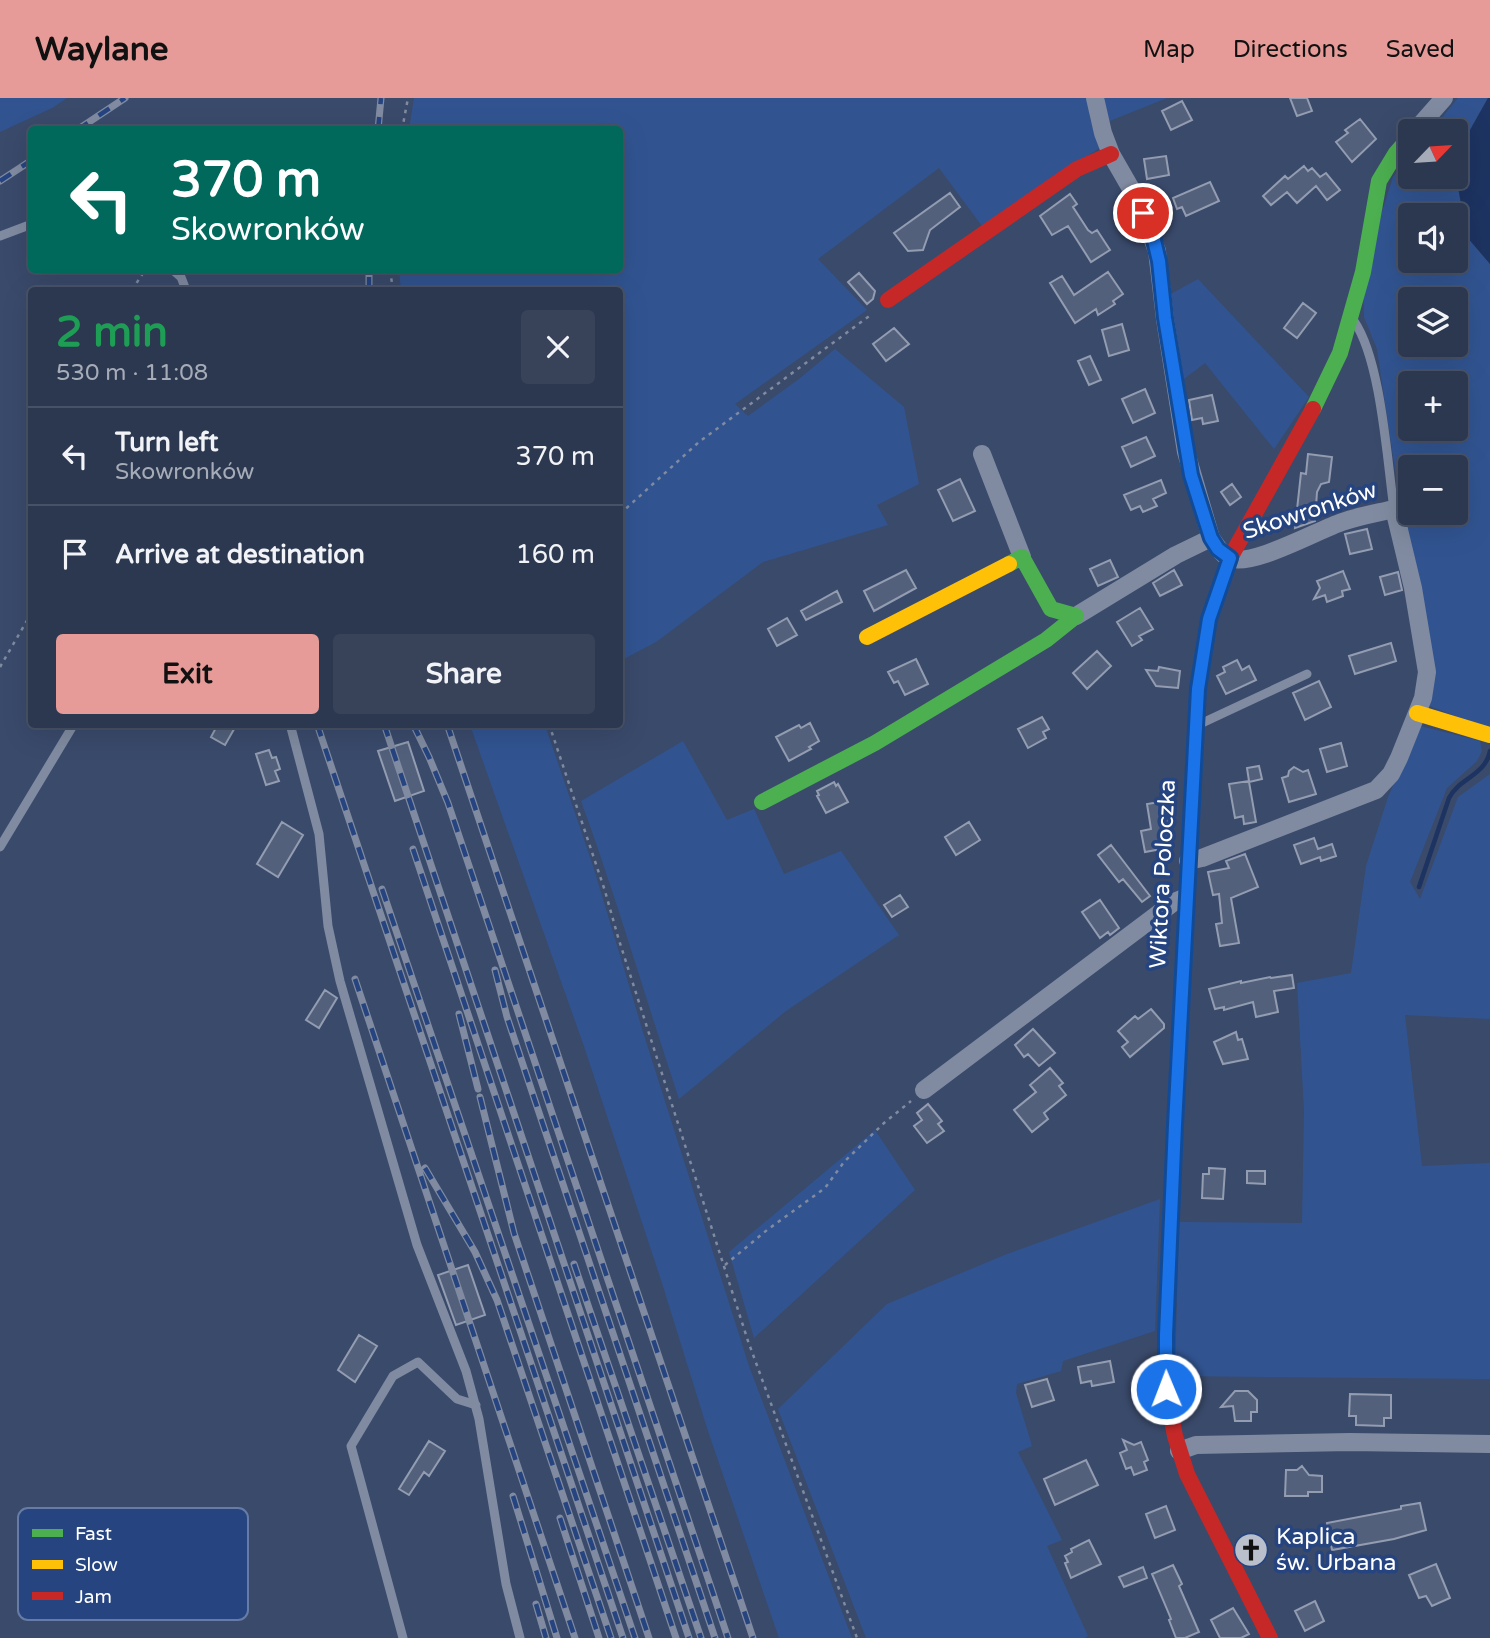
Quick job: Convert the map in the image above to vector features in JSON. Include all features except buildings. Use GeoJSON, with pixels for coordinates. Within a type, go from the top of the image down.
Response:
{"type":"FeatureCollection","features":[{"type":"Feature","properties":{"kind":"street","name":"Skowronków"},"geometry":{"type":"LineString","coordinates":[[1096,98],[1103,133],[1111,154],[1138,201],[1157,251],[1186,453],[1211,538],[1218,549],[1230,558],[1239,559],[1275,551],[1339,523],[1394,509],[1413,588],[1426,664],[1426,681],[1417,713],[1391,774],[1376,790],[1202,858],[1188,861]]}},
{"type":"Feature","properties":{"kind":"street"},"geometry":{"type":"LineString","coordinates":[[1426,119],[1444,98]]}},
{"type":"Feature","properties":{"kind":"street","name":"Wiktora Poloczka"},"geometry":{"type":"LineString","coordinates":[[1270,1638],[1187,1474],[1169,1408],[1165,1371],[1195,725],[1205,637],[1212,607],[1230,558],[1326,386],[1351,316],[1363,272],[1379,181],[1398,151]]}},
{"type":"Feature","properties":{"kind":"street"},"geometry":{"type":"LineString","coordinates":[[888,300],[1077,169],[1111,154]]}},
{"type":"Feature","properties":{"kind":"street"},"geometry":{"type":"LineString","coordinates":[[982,454],[1029,572],[1051,609],[1076,616]]}},
{"type":"Feature","properties":{"kind":"street"},"geometry":{"type":"LineString","coordinates":[[762,802],[875,743],[1046,640],[1076,616],[1176,555],[1211,538]]}},
{"type":"Feature","properties":{"kind":"street"},"geometry":{"type":"LineString","coordinates":[[867,636],[1022,557]]}},
{"type":"Feature","properties":{"kind":"street"},"geometry":{"type":"LineString","coordinates":[[1417,713],[1490,735]]}},
{"type":"Feature","properties":{"kind":"street"},"geometry":{"type":"LineString","coordinates":[[924,1090],[1174,902],[1186,897]]}},
{"type":"Feature","properties":{"kind":"street"},"geometry":{"type":"LineString","coordinates":[[1179,1451],[1196,1446],[1350,1442],[1490,1444]]}},
{"type":"Feature","properties":{"kind":"lane"},"geometry":{"type":"LineString","coordinates":[[0,236],[28,226]]}},
{"type":"Feature","properties":{"kind":"lane"},"geometry":{"type":"LineString","coordinates":[[1351,316],[1367,345],[1377,390],[1394,509]]}},
{"type":"Feature","properties":{"kind":"lane"},"geometry":{"type":"LineString","coordinates":[[1195,725],[1213,720],[1307,674]]}},
{"type":"Feature","properties":{"kind":"lane"},"geometry":{"type":"LineString","coordinates":[[0,847],[72,728]]}},
{"type":"Feature","properties":{"kind":"lane"},"geometry":{"type":"LineString","coordinates":[[291,728],[319,834],[328,926],[340,981],[417,1245],[466,1371],[476,1405],[486,1450],[506,1584],[520,1638]]}},
{"type":"Feature","properties":{"kind":"lane"},"geometry":{"type":"LineString","coordinates":[[403,1638],[351,1446],[393,1376],[418,1362],[457,1399],[476,1405]]}},
{"type":"Feature","properties":{"kind":"path"},"geometry":{"type":"LineString","coordinates":[[403,126],[408,98]]}},
{"type":"Feature","properties":{"kind":"path"},"geometry":{"type":"LineString","coordinates":[[623,511],[699,442],[857,326],[888,300]]}},
{"type":"Feature","properties":{"kind":"path"},"geometry":{"type":"LineString","coordinates":[[0,667],[28,619]]}},
{"type":"Feature","properties":{"kind":"path"},"geometry":{"type":"LineString","coordinates":[[550,728],[757,1368],[857,1638]]}},
{"type":"Feature","properties":{"kind":"path"},"geometry":{"type":"LineString","coordinates":[[724,1266],[767,1230],[825,1188],[844,1162],[884,1123],[924,1090]]}},
{"type":"Feature","properties":{"kind":"shaded area"},"geometry":{"type":"Polygon","coordinates":[[[0,98],[67,98],[52,108],[0,132],[0,98]]]}},
{"type":"Feature","properties":{"kind":"shaded area"},"geometry":{"type":"Polygon","coordinates":[[[414,98],[1088,98],[1090,118],[1101,147],[982,226],[939,168],[818,259],[867,310],[735,404],[748,416],[835,349],[904,407],[919,484],[877,505],[888,525],[763,562],[656,642],[623,659],[623,287],[401,287],[399,273],[623,273],[623,126],[409,126],[414,98]]]}},
{"type":"Feature","properties":{"kind":"shaded area"},"geometry":{"type":"Polygon","coordinates":[[[1101,98],[1167,98],[1107,122],[1101,98]]]}},
{"type":"Feature","properties":{"kind":"shaded area"},"geometry":{"type":"Polygon","coordinates":[[[1458,98],[1488,98],[1468,134],[1468,119],[1441,119],[1458,98]]]}},
{"type":"Feature","properties":{"kind":"shaded area"},"geometry":{"type":"Polygon","coordinates":[[[1490,98],[1490,264],[1468,238],[1468,203],[1461,203],[1458,189],[1468,189],[1468,134],[1490,98]]]}},
{"type":"Feature","properties":{"kind":"shaded area"},"geometry":{"type":"Polygon","coordinates":[[[1398,171],[1398,189],[1458,189],[1461,203],[1398,203],[1398,273],[1468,273],[1468,238],[1490,264],[1490,730],[1430,706],[1403,525],[1468,525],[1468,455],[1398,455],[1398,490],[1377,349],[1364,317],[1363,272],[1393,177],[1398,171]]]}},
{"type":"Feature","properties":{"kind":"shaded area"},"geometry":{"type":"Polygon","coordinates":[[[1198,279],[1309,397],[1274,449],[1205,363],[1180,382],[1169,295],[1198,279]]]}},
{"type":"Feature","properties":{"kind":"shaded area"},"geometry":{"type":"Polygon","coordinates":[[[1420,726],[1480,741],[1482,751],[1477,761],[1447,788],[1410,882],[1420,899],[1458,797],[1490,774],[1490,1019],[1405,1015],[1422,1166],[1490,1163],[1490,1379],[1175,1376],[1179,1222],[1302,1223],[1304,1110],[1297,983],[1351,973],[1366,866],[1388,797],[1420,726]]]}},
{"type":"Feature","properties":{"kind":"shaded area"},"geometry":{"type":"Polygon","coordinates":[[[471,728],[546,728],[593,866],[749,1366],[852,1638],[779,1638],[708,1431],[585,1049],[471,728]]]}},
{"type":"Feature","properties":{"kind":"shaded area"},"geometry":{"type":"Polygon","coordinates":[[[683,741],[727,820],[754,809],[784,874],[841,851],[899,935],[786,1011],[679,1099],[581,801],[683,741]]]}},
{"type":"Feature","properties":{"kind":"shaded area"},"geometry":{"type":"Polygon","coordinates":[[[875,1130],[915,1190],[754,1338],[729,1252],[875,1130]]]}},
{"type":"Feature","properties":{"kind":"shaded area"},"geometry":{"type":"Polygon","coordinates":[[[1160,1199],[1155,1331],[1063,1361],[1061,1371],[1017,1384],[1016,1393],[1032,1446],[1018,1452],[1062,1540],[1047,1546],[1088,1636],[866,1638],[778,1409],[887,1304],[1007,1254],[1160,1199]]]}},
{"type":"Feature","properties":{"kind":"waterway"},"geometry":{"type":"LineString","coordinates":[[1419,887],[1449,798],[1453,791],[1483,766],[1490,751]]}},
{"type":"Feature","properties":{"kind":"railway"},"geometry":{"type":"LineString","coordinates":[[83,126],[125,98]]}},
{"type":"Feature","properties":{"kind":"railway"},"geometry":{"type":"LineString","coordinates":[[378,126],[381,98]]}},
{"type":"Feature","properties":{"kind":"railway"},"geometry":{"type":"LineString","coordinates":[[0,181],[28,163]]}},
{"type":"Feature","properties":{"kind":"railway"},"geometry":{"type":"LineString","coordinates":[[369,273],[369,287]]}},
{"type":"Feature","properties":{"kind":"railway"},"geometry":{"type":"LineString","coordinates":[[318,728],[623,1638]]}},
{"type":"Feature","properties":{"kind":"railway"},"geometry":{"type":"LineString","coordinates":[[385,728],[689,1638]]}},
{"type":"Feature","properties":{"kind":"railway"},"geometry":{"type":"LineString","coordinates":[[415,728],[448,803],[728,1638]]}},
{"type":"Feature","properties":{"kind":"railway"},"geometry":{"type":"LineString","coordinates":[[448,728],[753,1638]]}},
{"type":"Feature","properties":{"kind":"railway"},"geometry":{"type":"LineString","coordinates":[[413,849],[676,1638]]}},
{"type":"Feature","properties":{"kind":"railway"},"geometry":{"type":"LineString","coordinates":[[382,889],[635,1638]]}},
{"type":"Feature","properties":{"kind":"railway"},"geometry":{"type":"LineString","coordinates":[[495,970],[507,1017],[715,1638]]}},
{"type":"Feature","properties":{"kind":"railway"},"geometry":{"type":"LineString","coordinates":[[355,979],[575,1638]]}},
{"type":"Feature","properties":{"kind":"railway"},"geometry":{"type":"LineString","coordinates":[[459,1014],[478,1089]]}},
{"type":"Feature","properties":{"kind":"railway"},"geometry":{"type":"LineString","coordinates":[[480,1097],[514,1233],[649,1638]]}},
{"type":"Feature","properties":{"kind":"railway"},"geometry":{"type":"LineString","coordinates":[[425,1168],[475,1252],[497,1300],[611,1638]]}},
{"type":"Feature","properties":{"kind":"railway"},"geometry":{"type":"LineString","coordinates":[[574,1264],[701,1638]]}},
{"type":"Feature","properties":{"kind":"railway"},"geometry":{"type":"LineString","coordinates":[[513,1496],[557,1638]]}},
{"type":"Feature","properties":{"kind":"railway"},"geometry":{"type":"LineString","coordinates":[[560,1518],[599,1638]]}},
{"type":"Feature","properties":{"kind":"railway"},"geometry":{"type":"LineString","coordinates":[[536,1604],[546,1638]]}},
{"type":"Feature","properties":{"kind":"traffic: fast"},"geometry":{"type":"LineString","coordinates":[[1313,409],[1340,353],[1363,272],[1379,181],[1398,151]]}},
{"type":"Feature","properties":{"kind":"traffic: fast"},"geometry":{"type":"LineString","coordinates":[[762,802],[875,743],[1046,640],[1076,616],[1051,609],[1022,557],[1009,564]]}},
{"type":"Feature","properties":{"kind":"traffic: slow"},"geometry":{"type":"LineString","coordinates":[[867,637],[1009,564]]}},
{"type":"Feature","properties":{"kind":"traffic: slow"},"geometry":{"type":"LineString","coordinates":[[1175,1122],[1198,689],[1203,660]]}},
{"type":"Feature","properties":{"kind":"traffic: slow"},"geometry":{"type":"LineString","coordinates":[[1417,713],[1490,735]]}},
{"type":"Feature","properties":{"kind":"traffic: jam"},"geometry":{"type":"LineString","coordinates":[[888,300],[1077,169],[1111,154]]}},
{"type":"Feature","properties":{"kind":"traffic: jam"},"geometry":{"type":"LineString","coordinates":[[1203,660],[1209,619],[1230,558],[1313,409]]}},
{"type":"Feature","properties":{"kind":"traffic: jam"},"geometry":{"type":"LineString","coordinates":[[1175,1122],[1166,1389],[1175,1436],[1187,1474],[1270,1638]]}},
{"type":"Feature","properties":{"kind":"place","name":"Kaplica św. Urbana"},"geometry":{"type":"Point","coordinates":[1251,1550]}},
{"type":"Feature","properties":{"kind":"route"},"geometry":{"type":"LineString","coordinates":[[1143,213],[1152,232],[1159,261],[1165,318],[1191,475],[1211,538],[1218,549],[1230,558],[1209,619],[1198,689],[1175,1125],[1166,1389]]}}]}
